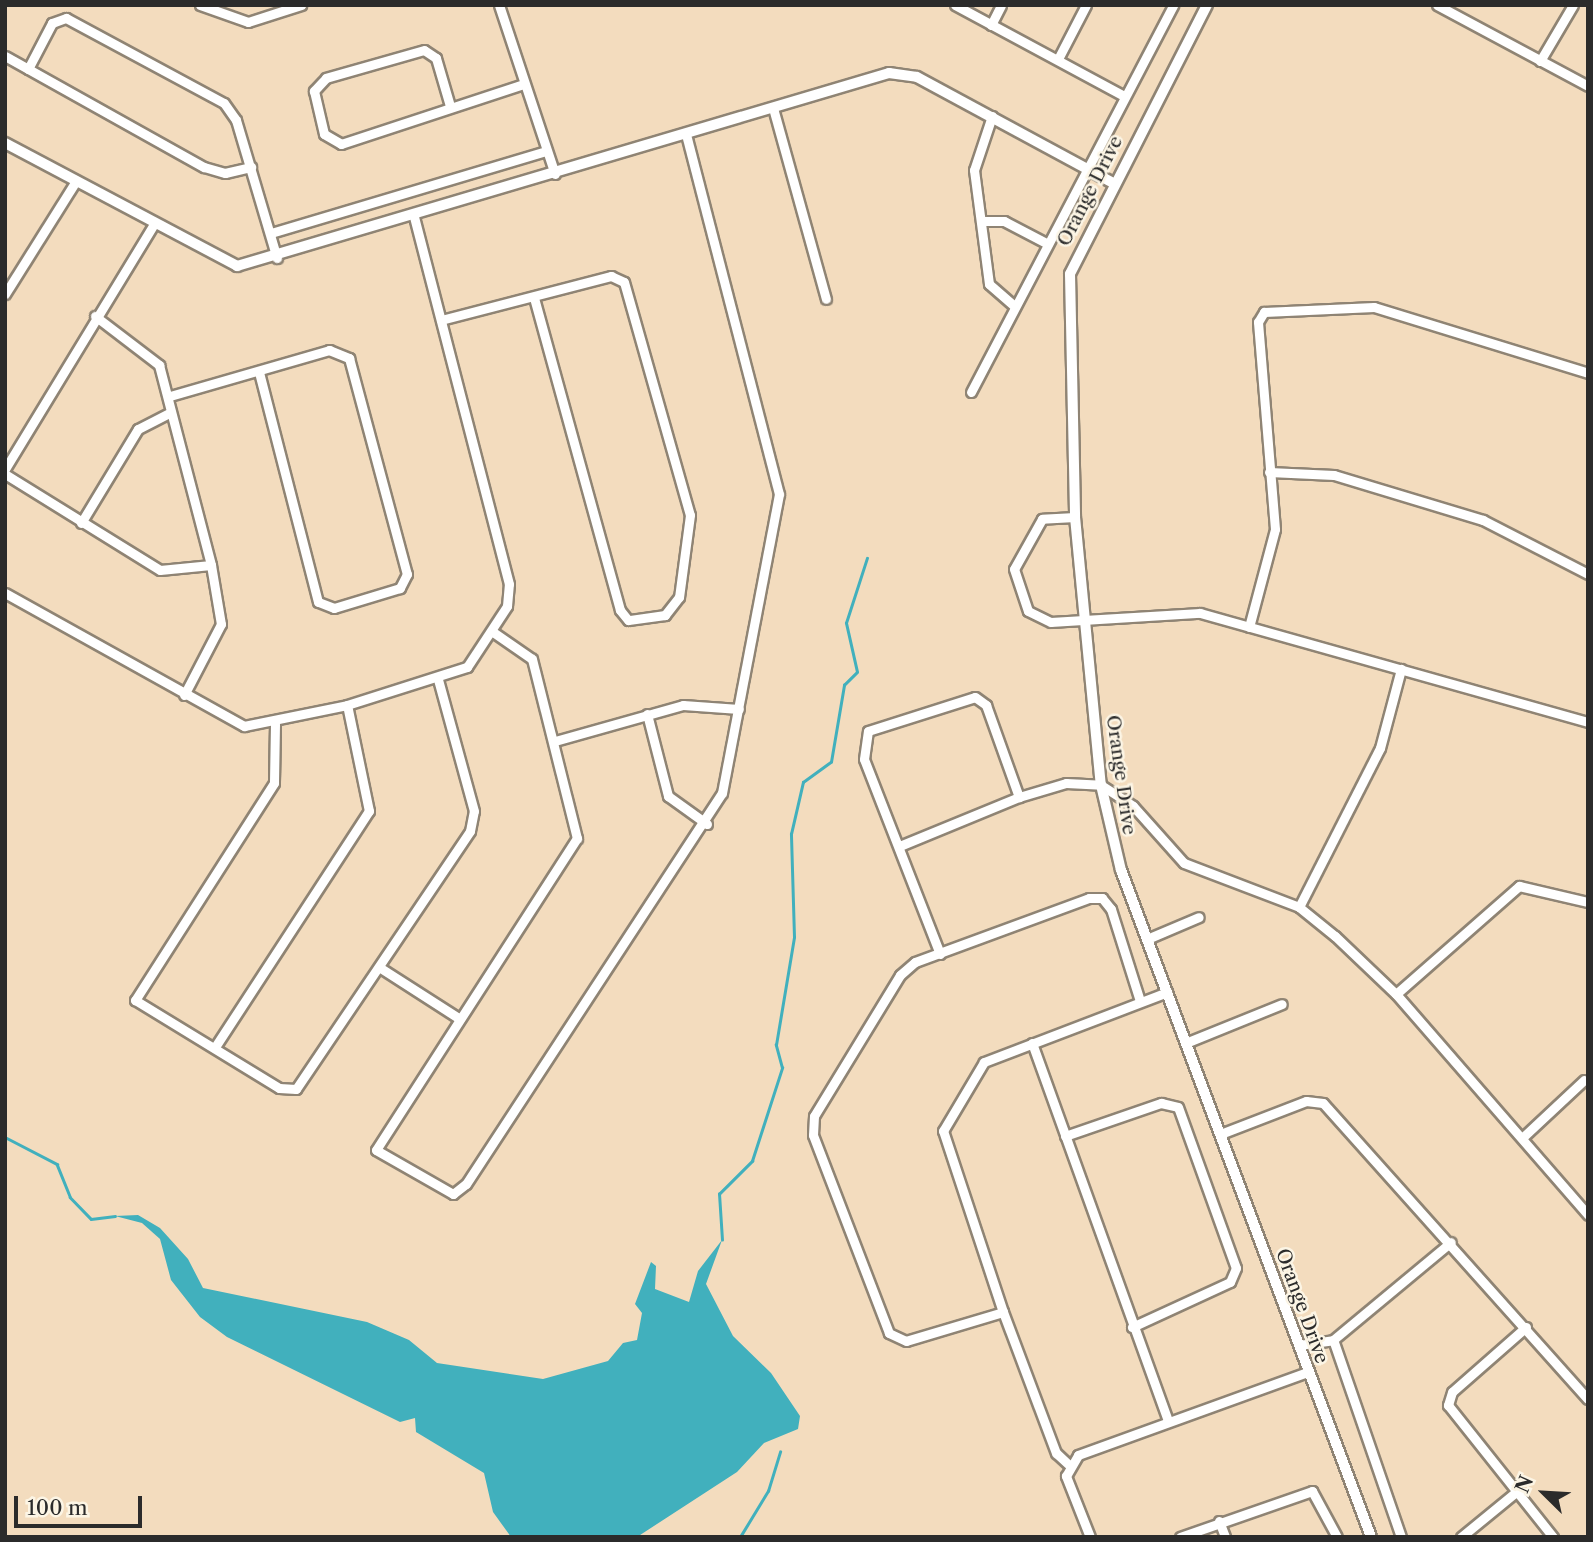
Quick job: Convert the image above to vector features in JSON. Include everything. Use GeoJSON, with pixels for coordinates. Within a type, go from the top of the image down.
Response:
{"type":"FeatureCollection","features":[{"type":"Feature","properties":{"kind":"street"},"geometry":{"type":"LineString","coordinates":[[200,5],[236,22],[301,5]]}},
{"type":"Feature","properties":{"kind":"street"},"geometry":{"type":"LineString","coordinates":[[499,5],[555,174]]}},
{"type":"Feature","properties":{"kind":"street"},"geometry":{"type":"LineString","coordinates":[[955,5],[1124,96]]}},
{"type":"Feature","properties":{"kind":"street"},"geometry":{"type":"LineString","coordinates":[[991,25],[1001,5]]}},
{"type":"Feature","properties":{"kind":"street"},"geometry":{"type":"LineString","coordinates":[[1058,59],[1086,5]]}},
{"type":"Feature","properties":{"kind":"street"},"geometry":{"type":"LineString","coordinates":[[971,392],[1013,305],[1173,5]]}},
{"type":"Feature","properties":{"kind":"street","name":"Orange Drive"},"geometry":{"type":"LineString","coordinates":[[1207,5],[1112,183],[1070,274],[1075,517],[1101,785],[1114,849],[1223,1133],[1307,1372],[1371,1537]]}},
{"type":"Feature","properties":{"kind":"street"},"geometry":{"type":"LineString","coordinates":[[1437,5],[1588,86]]}},
{"type":"Feature","properties":{"kind":"street"},"geometry":{"type":"LineString","coordinates":[[1540,61],[1573,5]]}},
{"type":"Feature","properties":{"kind":"street"},"geometry":{"type":"LineString","coordinates":[[28,69],[52,23],[66,18],[224,103],[251,167],[277,258]]}},
{"type":"Feature","properties":{"kind":"street"},"geometry":{"type":"LineString","coordinates":[[450,106],[436,58],[424,50],[326,78],[314,91],[324,134],[341,144],[450,106],[524,84]]}},
{"type":"Feature","properties":{"kind":"street"},"geometry":{"type":"LineString","coordinates":[[5,56],[204,167],[225,173],[251,167]]}},
{"type":"Feature","properties":{"kind":"street"},"geometry":{"type":"LineString","coordinates":[[5,143],[153,226],[228,264],[277,258],[899,72],[992,116],[1112,183]]}},
{"type":"Feature","properties":{"kind":"street"},"geometry":{"type":"LineString","coordinates":[[773,108],[826,299]]}},
{"type":"Feature","properties":{"kind":"street"},"geometry":{"type":"LineString","coordinates":[[992,116],[974,163],[989,284],[1013,305]]}},
{"type":"Feature","properties":{"kind":"street"},"geometry":{"type":"LineString","coordinates":[[493,632],[528,653],[555,741],[576,843],[376,1150],[453,1194],[466,1184],[707,824],[722,793],[775,528],[778,480],[686,135]]}},
{"type":"Feature","properties":{"kind":"street"},"geometry":{"type":"LineString","coordinates":[[271,233],[546,151]]}},
{"type":"Feature","properties":{"kind":"street"},"geometry":{"type":"LineString","coordinates":[[5,294],[76,181]]}},
{"type":"Feature","properties":{"kind":"street"},"geometry":{"type":"LineString","coordinates":[[5,593],[236,723],[275,724],[438,678],[467,667],[493,632],[507,606],[509,584],[414,218]]}},
{"type":"Feature","properties":{"kind":"street"},"geometry":{"type":"LineString","coordinates":[[982,221],[1004,221],[1046,243]]}},
{"type":"Feature","properties":{"kind":"street"},"geometry":{"type":"LineString","coordinates":[[153,226],[95,316],[5,472],[81,523],[160,570],[211,565]]}},
{"type":"Feature","properties":{"kind":"street"},"geometry":{"type":"LineString","coordinates":[[442,320],[611,276],[633,295],[690,514],[679,597],[665,615],[628,620],[620,610],[534,298]]}},
{"type":"Feature","properties":{"kind":"street"},"geometry":{"type":"LineString","coordinates":[[1249,627],[1275,537],[1258,322],[1264,312],[1374,307],[1588,373]]}},
{"type":"Feature","properties":{"kind":"street"},"geometry":{"type":"LineString","coordinates":[[95,316],[155,358],[170,396],[169,413],[211,565],[221,624],[184,695]]}},
{"type":"Feature","properties":{"kind":"street"},"geometry":{"type":"LineString","coordinates":[[170,396],[259,373],[329,350],[349,358],[407,575],[400,588],[334,608],[318,601],[259,373]]}},
{"type":"Feature","properties":{"kind":"street"},"geometry":{"type":"LineString","coordinates":[[81,523],[138,429],[169,413]]}},
{"type":"Feature","properties":{"kind":"street"},"geometry":{"type":"LineString","coordinates":[[1269,472],[1334,475],[1483,520],[1588,574]]}},
{"type":"Feature","properties":{"kind":"street"},"geometry":{"type":"LineString","coordinates":[[1075,517],[1042,519],[1014,569],[1028,611],[1051,622],[1178,611],[1401,668],[1588,722]]}},
{"type":"Feature","properties":{"kind":"street"},"geometry":{"type":"LineString","coordinates":[[1299,907],[1380,748],[1401,668]]}},
{"type":"Feature","properties":{"kind":"street"},"geometry":{"type":"LineString","coordinates":[[275,724],[279,761],[274,783],[135,1000],[279,1088],[296,1089],[470,831],[474,811],[438,678]]}},
{"type":"Feature","properties":{"kind":"street"},"geometry":{"type":"LineString","coordinates":[[940,954],[902,845],[864,759],[868,731],[975,698],[986,705],[1019,797]]}},
{"type":"Feature","properties":{"kind":"street"},"geometry":{"type":"LineString","coordinates":[[215,1047],[369,810],[347,705]]}},
{"type":"Feature","properties":{"kind":"street"},"geometry":{"type":"LineString","coordinates":[[555,741],[688,705],[739,709]]}},
{"type":"Feature","properties":{"kind":"street"},"geometry":{"type":"LineString","coordinates":[[648,715],[668,796],[707,824]]}},
{"type":"Feature","properties":{"kind":"street"},"geometry":{"type":"LineString","coordinates":[[902,845],[1019,797],[1066,783],[1101,785],[1133,806],[1192,869],[1299,907],[1396,994],[1588,1215]]}},
{"type":"Feature","properties":{"kind":"street"},"geometry":{"type":"LineString","coordinates":[[1396,994],[1519,886],[1588,902]]}},
{"type":"Feature","properties":{"kind":"street"},"geometry":{"type":"LineString","coordinates":[[1003,1312],[906,1341],[889,1333],[813,1135],[814,1116],[900,975],[940,954],[1102,898],[1111,909],[1140,1001]]}},
{"type":"Feature","properties":{"kind":"street"},"geometry":{"type":"LineString","coordinates":[[1147,939],[1199,917]]}},
{"type":"Feature","properties":{"kind":"street"},"geometry":{"type":"LineString","coordinates":[[379,967],[460,1020]]}},
{"type":"Feature","properties":{"kind":"street"},"geometry":{"type":"LineString","coordinates":[[1068,1464],[1056,1453],[1003,1312],[943,1131],[984,1062],[1167,992]]}},
{"type":"Feature","properties":{"kind":"street"},"geometry":{"type":"LineString","coordinates":[[1188,1042],[1282,1004]]}},
{"type":"Feature","properties":{"kind":"street"},"geometry":{"type":"LineString","coordinates":[[1032,1043],[1168,1421]]}},
{"type":"Feature","properties":{"kind":"street"},"geometry":{"type":"LineString","coordinates":[[1522,1138],[1584,1080]]}},
{"type":"Feature","properties":{"kind":"street"},"geometry":{"type":"LineString","coordinates":[[1223,1133],[1306,1101],[1323,1102],[1526,1326],[1588,1399]]}},
{"type":"Feature","properties":{"kind":"street"},"geometry":{"type":"LineString","coordinates":[[1065,1136],[1171,1102],[1231,1255],[1235,1275],[1230,1282],[1132,1327]]}},
{"type":"Feature","properties":{"kind":"street"},"geometry":{"type":"LineString","coordinates":[[1299,1345],[1334,1340],[1451,1242]]}},
{"type":"Feature","properties":{"kind":"street"},"geometry":{"type":"LineString","coordinates":[[1526,1326],[1452,1392],[1448,1405],[1553,1537]]}},
{"type":"Feature","properties":{"kind":"street"},"geometry":{"type":"LineString","coordinates":[[1334,1340],[1401,1537]]}},
{"type":"Feature","properties":{"kind":"street"},"geometry":{"type":"LineString","coordinates":[[1068,1464],[1168,1421],[1307,1372]]}},
{"type":"Feature","properties":{"kind":"street"},"geometry":{"type":"LineString","coordinates":[[1068,1464],[1066,1476],[1090,1537]]}},
{"type":"Feature","properties":{"kind":"street"},"geometry":{"type":"LineString","coordinates":[[1180,1537],[1219,1521],[1312,1491],[1337,1537]]}},
{"type":"Feature","properties":{"kind":"street"},"geometry":{"type":"LineString","coordinates":[[1461,1537],[1516,1492]]}},
{"type":"Feature","properties":{"kind":"street"},"geometry":{"type":"LineString","coordinates":[[1219,1521],[1225,1537]]}},
{"type":"Feature","properties":{"kind":"water"},"geometry":{"type":"Polygon","coordinates":[[[138,1215],[160,1228],[188,1259],[203,1288],[367,1322],[409,1340],[437,1363],[543,1379],[608,1361],[623,1343],[637,1340],[642,1313],[635,1304],[651,1262],[656,1266],[655,1289],[689,1302],[698,1271],[722,1240],[706,1284],[733,1336],[771,1373],[800,1416],[798,1429],[764,1443],[737,1472],[637,1537],[511,1537],[493,1512],[484,1473],[416,1432],[415,1418],[400,1422],[227,1337],[200,1317],[171,1280],[160,1239],[142,1223],[115,1216],[138,1215]]]}},
{"type":"Feature","properties":{"kind":"waterway"},"geometry":{"type":"LineString","coordinates":[[722,1240],[719,1194],[752,1161],[782,1068],[776,1045],[794,937],[791,834],[803,782],[831,762],[844,685],[857,672],[846,623],[867,558]]}},
{"type":"Feature","properties":{"kind":"waterway"},"geometry":{"type":"LineString","coordinates":[[5,1137],[57,1164],[70,1197],[91,1219],[115,1216]]}},
{"type":"Feature","properties":{"kind":"waterway"},"geometry":{"type":"LineString","coordinates":[[740,1537],[768,1491],[780,1452]]}}]}
